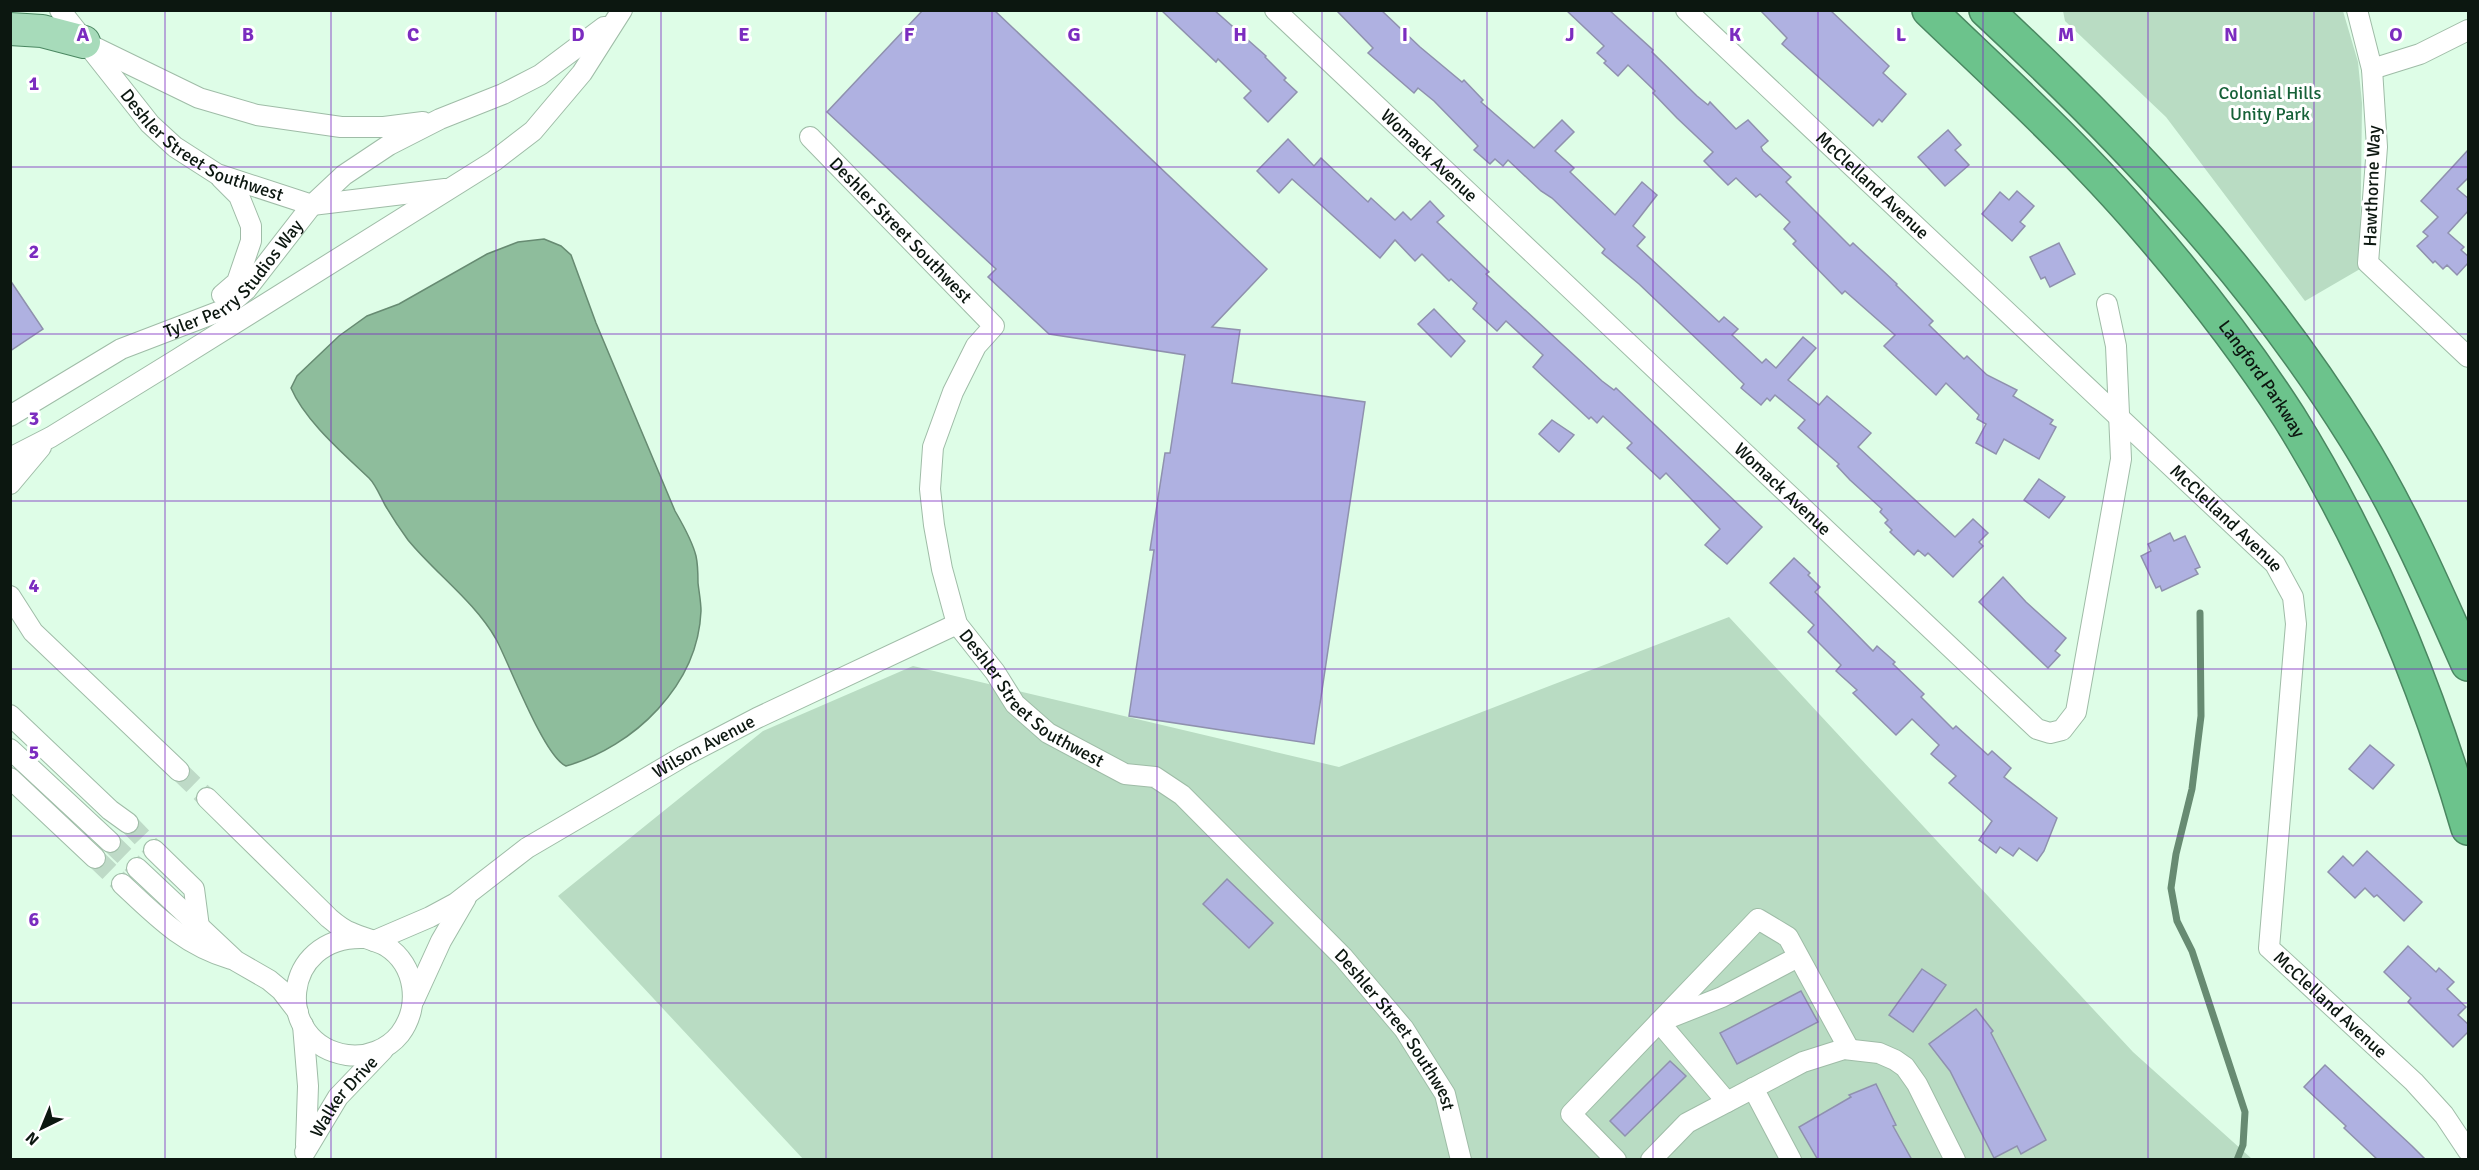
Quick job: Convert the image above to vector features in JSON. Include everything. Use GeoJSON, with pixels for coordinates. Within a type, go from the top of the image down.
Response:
{"type":"FeatureCollection","features":[{"type":"Feature","properties":{"kind":"highway","name":"Langford Parkway"},"geometry":{"type":"LineString","coordinates":[[1929,10],[2097,175],[2142,224],[2230,333],[2288,416],[2367,558],[2404,639],[2448,757],[2469,828]]}},
{"type":"Feature","properties":{"kind":"highway"},"geometry":{"type":"LineString","coordinates":[[1986,10],[2108,127],[2205,231],[2292,343],[2355,438],[2395,507],[2431,578],[2469,664]]}},
{"type":"Feature","properties":{"kind":"main road"},"geometry":{"type":"LineString","coordinates":[[10,29],[42,31],[84,42]]}},
{"type":"Feature","properties":{"kind":"street","name":"Deshler Street Southwest"},"geometry":{"type":"LineString","coordinates":[[60,10],[150,124],[176,147],[217,174],[312,205],[453,188]]}},
{"type":"Feature","properties":{"kind":"street","name":"Womack Avenue"},"geometry":{"type":"LineString","coordinates":[[1275,10],[2037,729],[2050,733],[2062,730],[2076,712],[2121,459],[2116,346],[2107,304]]}},
{"type":"Feature","properties":{"kind":"street","name":"McClelland Avenue"},"geometry":{"type":"LineString","coordinates":[[1686,10],[2275,564],[2293,597],[2296,624],[2269,948],[2414,1082],[2445,1115],[2469,1151]]}},
{"type":"Feature","properties":{"kind":"street","name":"Hawthorne Way"},"geometry":{"type":"LineString","coordinates":[[2358,10],[2372,69],[2377,147],[2368,263],[2469,357]]}},
{"type":"Feature","properties":{"kind":"street"},"geometry":{"type":"LineString","coordinates":[[440,119],[503,94],[540,75],[619,14]]}},
{"type":"Feature","properties":{"kind":"street","name":"Tyler Perry Studios Way"},"geometry":{"type":"LineString","coordinates":[[10,458],[51,437],[494,161],[533,131],[582,73],[619,14]]}},
{"type":"Feature","properties":{"kind":"street"},"geometry":{"type":"LineString","coordinates":[[2372,69],[2420,54],[2469,30]]}},
{"type":"Feature","properties":{"kind":"street","name":"Deshler Street Southwest"},"geometry":{"type":"LineString","coordinates":[[84,42],[199,98],[257,115],[341,127],[384,127],[440,119]]}},
{"type":"Feature","properties":{"kind":"street","name":"Tyler Perry Studios Way"},"geometry":{"type":"LineString","coordinates":[[10,416],[105,357],[135,342],[223,310],[246,290],[312,205],[353,169],[389,145],[440,119]]}},
{"type":"Feature","properties":{"kind":"street","name":"Deshler Street Southwest"},"geometry":{"type":"LineString","coordinates":[[810,137],[994,326],[976,346],[953,392],[933,447],[930,489],[934,525],[942,569],[957,624],[995,672],[1015,704],[1048,733],[1125,774],[1155,777],[1182,795],[1343,957],[1404,1029],[1445,1094],[1461,1160]]}},
{"type":"Feature","properties":{"kind":"street"},"geometry":{"type":"LineString","coordinates":[[182,325],[218,300],[237,282],[251,241],[251,226],[239,196],[217,174]]}},
{"type":"Feature","properties":{"kind":"street"},"geometry":{"type":"LineString","coordinates":[[10,484],[51,437]]}},
{"type":"Feature","properties":{"kind":"street"},"geometry":{"type":"LineString","coordinates":[[10,596],[33,632]]}},
{"type":"Feature","properties":{"kind":"street"},"geometry":{"type":"LineString","coordinates":[[10,617],[33,632],[179,771]]}},
{"type":"Feature","properties":{"kind":"street","name":"Wilson Avenue"},"geometry":{"type":"LineString","coordinates":[[467,896],[497,869],[527,848],[667,766],[757,718],[957,624]]}},
{"type":"Feature","properties":{"kind":"street"},"geometry":{"type":"LineString","coordinates":[[10,715],[110,810],[128,824]]}},
{"type":"Feature","properties":{"kind":"street"},"geometry":{"type":"LineString","coordinates":[[10,749],[110,842]]}},
{"type":"Feature","properties":{"kind":"street"},"geometry":{"type":"LineString","coordinates":[[10,778],[95,858]]}},
{"type":"Feature","properties":{"kind":"street"},"geometry":{"type":"LineString","coordinates":[[207,798],[329,918],[346,930],[386,946],[404,964],[410,976],[413,1001]]}},
{"type":"Feature","properties":{"kind":"street"},"geometry":{"type":"LineString","coordinates":[[154,850],[195,890],[200,927]]}},
{"type":"Feature","properties":{"kind":"street"},"geometry":{"type":"LineString","coordinates":[[137,868],[236,961]]}},
{"type":"Feature","properties":{"kind":"street"},"geometry":{"type":"LineString","coordinates":[[122,884],[170,930],[207,952],[236,961],[269,980],[280,990],[321,1045],[341,1053],[360,1055],[387,1046],[405,1027],[413,1001],[441,941],[467,896]]}},
{"type":"Feature","properties":{"kind":"street"},"geometry":{"type":"LineString","coordinates":[[301,1019],[297,983],[301,971],[309,958],[329,943],[340,939],[369,939],[430,917],[467,896]]}},
{"type":"Feature","properties":{"kind":"street"},"geometry":{"type":"LineString","coordinates":[[1616,1160],[1571,1114],[1758,919],[1788,937],[1850,1049]]}},
{"type":"Feature","properties":{"kind":"street"},"geometry":{"type":"LineString","coordinates":[[1659,1022],[1722,997],[1798,957]]}},
{"type":"Feature","properties":{"kind":"street","name":"Walker Drive"},"geometry":{"type":"LineString","coordinates":[[301,1019],[308,1086],[304,1156]]}},
{"type":"Feature","properties":{"kind":"street"},"geometry":{"type":"LineString","coordinates":[[1659,1022],[1727,1102]]}},
{"type":"Feature","properties":{"kind":"street","name":"Walker Drive"},"geometry":{"type":"LineString","coordinates":[[304,1156],[338,1097],[387,1046]]}},
{"type":"Feature","properties":{"kind":"street"},"geometry":{"type":"LineString","coordinates":[[1651,1160],[1687,1123],[1803,1062],[1844,1048],[1879,1053],[1905,1067],[1917,1084],[1955,1160]]}},
{"type":"Feature","properties":{"kind":"street"},"geometry":{"type":"LineString","coordinates":[[1753,1088],[1791,1160]]}},
{"type":"Feature","properties":{"kind":"green space","name":"Colonial Hills Unity Park"},"geometry":{"type":"Polygon","coordinates":[[[2063,11],[2343,11],[2358,62],[2362,103],[2360,269],[2305,301],[2166,117],[2065,21],[2063,11]]]}},
{"type":"Feature","properties":{"kind":"green space"},"geometry":{"type":"Polygon","coordinates":[[[1729,617],[2133,1052],[2252,1159],[803,1159],[558,896],[763,731],[913,666],[1339,767],[1729,617]]]}},
{"type":"Feature","properties":{"kind":"shaded area"},"geometry":{"type":"Polygon","coordinates":[[[544,239],[561,246],[571,255],[596,323],[675,511],[692,544],[697,563],[701,608],[697,638],[688,664],[675,688],[658,709],[638,728],[615,744],[591,757],[566,766],[557,759],[548,746],[487,625],[408,540],[390,514],[376,487],[315,425],[291,388],[297,376],[339,336],[367,316],[399,304],[487,254],[518,242],[544,239]]]}},
{"type":"Feature","properties":{"kind":"building"},"geometry":{"type":"Polygon","coordinates":[[[923,10],[994,10],[1267,269],[1212,327],[1240,330],[1232,383],[1365,402],[1314,744],[1129,716],[1154,550],[1150,550],[1165,453],[1170,453],[1185,355],[1049,334],[988,277],[996,269],[827,112],[923,10]]]}},
{"type":"Feature","properties":{"kind":"building"},"geometry":{"type":"Polygon","coordinates":[[[1161,10],[1214,10],[1266,56],[1286,78],[1284,80],[1297,92],[1268,122],[1244,98],[1251,91],[1218,59],[1216,62],[1161,10]]]}},
{"type":"Feature","properties":{"kind":"building"},"geometry":{"type":"Polygon","coordinates":[[[1336,10],[1381,10],[1420,47],[1462,82],[1464,80],[1483,100],[1481,102],[1534,148],[1562,120],[1574,132],[1555,151],[1574,168],[1570,172],[1615,215],[1642,182],[1657,195],[1633,226],[1645,237],[1637,246],[1719,322],[1724,317],[1738,329],[1732,335],[1762,363],[1766,359],[1776,368],[1803,337],[1816,348],[1788,380],[1819,405],[1827,396],[1871,433],[1858,447],[1955,537],[1973,519],[1988,533],[1979,542],[1983,546],[1953,577],[1928,553],[1925,556],[1918,550],[1914,555],[1890,532],[1892,530],[1885,523],[1888,520],[1880,512],[1882,509],[1850,480],[1837,466],[1839,464],[1798,428],[1805,420],[1775,395],[1770,401],[1767,398],[1761,405],[1741,388],[1744,384],[1639,284],[1602,253],[1605,249],[1552,198],[1541,191],[1508,160],[1503,166],[1495,159],[1490,164],[1474,150],[1478,146],[1434,101],[1418,88],[1414,93],[1368,53],[1373,48],[1336,10]]]}},
{"type":"Feature","properties":{"kind":"building"},"geometry":{"type":"Polygon","coordinates":[[[1566,10],[1609,10],[1653,50],[1652,52],[1697,96],[1708,105],[1710,102],[1736,129],[1748,120],[1768,141],[1761,147],[1763,151],[1791,177],[1786,182],[1850,246],[1853,243],[1897,284],[1933,321],[1929,325],[1964,359],[1967,356],[1987,375],[2017,390],[2013,396],[2053,420],[2050,424],[2056,427],[2039,459],[2004,439],[1996,454],[1976,443],[1986,424],[1977,419],[1979,415],[1946,383],[1936,395],[1884,346],[1895,335],[1845,291],[1842,294],[1793,244],[1796,241],[1784,229],[1790,222],[1760,194],[1756,197],[1736,178],[1728,185],[1704,161],[1713,152],[1677,118],[1653,93],[1655,91],[1628,65],[1618,76],[1604,63],[1606,61],[1597,53],[1604,46],[1566,10]]]}},
{"type":"Feature","properties":{"kind":"building"},"geometry":{"type":"Polygon","coordinates":[[[1760,10],[1830,10],[1889,66],[1883,73],[1906,94],[1882,122],[1879,119],[1873,126],[1782,44],[1787,38],[1760,10]]]}},
{"type":"Feature","properties":{"kind":"building"},"geometry":{"type":"Polygon","coordinates":[[[1948,130],[1961,145],[1955,150],[1969,165],[1945,186],[1918,157],[1948,130]]]}},
{"type":"Feature","properties":{"kind":"building"},"geometry":{"type":"Polygon","coordinates":[[[1288,139],[1314,166],[1321,158],[1368,202],[1371,198],[1395,220],[1403,212],[1411,220],[1430,201],[1444,216],[1437,222],[1489,272],[1486,274],[1602,381],[1614,390],[1616,388],[1762,527],[1727,564],[1705,545],[1720,529],[1666,473],[1660,479],[1627,448],[1632,443],[1603,416],[1597,423],[1591,417],[1589,419],[1533,367],[1543,355],[1506,321],[1497,331],[1473,309],[1477,303],[1451,279],[1449,281],[1422,254],[1415,261],[1395,240],[1380,258],[1292,179],[1279,193],[1257,171],[1288,139]]]}},
{"type":"Feature","properties":{"kind":"building"},"geometry":{"type":"Polygon","coordinates":[[[2469,149],[2469,177],[2457,189],[2469,199],[2469,210],[2448,233],[2464,247],[2461,250],[2469,257],[2469,262],[2457,275],[2447,265],[2443,269],[2435,261],[2433,263],[2417,246],[2428,236],[2423,232],[2438,217],[2421,201],[2469,149]]]}},
{"type":"Feature","properties":{"kind":"building"},"geometry":{"type":"Polygon","coordinates":[[[2017,191],[2034,206],[2020,222],[2025,226],[2012,241],[1982,214],[2000,192],[2009,200],[2017,191]]]}},
{"type":"Feature","properties":{"kind":"building"},"geometry":{"type":"Polygon","coordinates":[[[2059,243],[2075,274],[2050,287],[2045,277],[2041,279],[2030,257],[2059,243]]]}},
{"type":"Feature","properties":{"kind":"building"},"geometry":{"type":"Polygon","coordinates":[[[10,280],[43,329],[10,351],[10,280]]]}},
{"type":"Feature","properties":{"kind":"building"},"geometry":{"type":"Polygon","coordinates":[[[1434,309],[1465,341],[1451,357],[1418,324],[1434,309]]]}},
{"type":"Feature","properties":{"kind":"building"},"geometry":{"type":"Polygon","coordinates":[[[1552,420],[1574,435],[1559,452],[1539,434],[1552,420]]]}},
{"type":"Feature","properties":{"kind":"building"},"geometry":{"type":"Polygon","coordinates":[[[2039,479],[2065,497],[2049,518],[2024,500],[2039,479]]]}},
{"type":"Feature","properties":{"kind":"building"},"geometry":{"type":"Polygon","coordinates":[[[2170,533],[2174,541],[2185,536],[2200,567],[2195,569],[2198,574],[2162,591],[2160,586],[2156,588],[2141,556],[2151,551],[2148,544],[2170,533]]]}},
{"type":"Feature","properties":{"kind":"building"},"geometry":{"type":"Polygon","coordinates":[[[1794,558],[1810,573],[1808,575],[1820,587],[1815,592],[1873,651],[1877,646],[1895,662],[1893,664],[1924,694],[1921,697],[1953,729],[1956,726],[1988,755],[1992,751],[2011,768],[2004,777],[2057,818],[2044,851],[2037,861],[2019,848],[2013,856],[2000,847],[1996,853],[1979,840],[1992,821],[1949,783],[1956,776],[1931,754],[1939,745],[1912,719],[1896,735],[1853,693],[1857,690],[1836,671],[1841,665],[1808,632],[1814,625],[1770,583],[1794,558]]]}},
{"type":"Feature","properties":{"kind":"building"},"geometry":{"type":"Polygon","coordinates":[[[2003,577],[2026,602],[2066,638],[2055,651],[2060,655],[2048,668],[1979,602],[2003,577]]]}},
{"type":"Feature","properties":{"kind":"building"},"geometry":{"type":"Polygon","coordinates":[[[2370,745],[2394,765],[2373,789],[2349,769],[2370,745]]]}},
{"type":"Feature","properties":{"kind":"building"},"geometry":{"type":"Polygon","coordinates":[[[2367,851],[2422,902],[2404,921],[2377,895],[2374,897],[2365,888],[2355,898],[2328,872],[2343,856],[2353,866],[2367,851]]]}},
{"type":"Feature","properties":{"kind":"building"},"geometry":{"type":"Polygon","coordinates":[[[1227,879],[1273,923],[1249,948],[1203,904],[1227,879]]]}},
{"type":"Feature","properties":{"kind":"building"},"geometry":{"type":"Polygon","coordinates":[[[2408,946],[2436,972],[2439,968],[2454,982],[2447,989],[2466,1007],[2458,1015],[2469,1025],[2469,1031],[2453,1047],[2408,1002],[2411,998],[2384,972],[2408,946]]]}},
{"type":"Feature","properties":{"kind":"building"},"geometry":{"type":"Polygon","coordinates":[[[1922,969],[1946,985],[1913,1032],[1889,1015],[1922,969]]]}},
{"type":"Feature","properties":{"kind":"building"},"geometry":{"type":"Polygon","coordinates":[[[1801,991],[1818,1022],[1737,1064],[1720,1033],[1801,991]]]}},
{"type":"Feature","properties":{"kind":"building"},"geometry":{"type":"Polygon","coordinates":[[[1976,1009],[1993,1031],[1991,1033],[2046,1140],[2021,1154],[2017,1146],[1994,1158],[1950,1071],[1929,1044],[1976,1009]]]}},
{"type":"Feature","properties":{"kind":"building"},"geometry":{"type":"Polygon","coordinates":[[[1670,1061],[1686,1076],[1625,1136],[1610,1121],[1670,1061]]]}},
{"type":"Feature","properties":{"kind":"building"},"geometry":{"type":"Polygon","coordinates":[[[2325,1065],[2426,1160],[2378,1160],[2304,1087],[2325,1065]]]}},
{"type":"Feature","properties":{"kind":"building"},"geometry":{"type":"Polygon","coordinates":[[[1876,1084],[1896,1125],[1893,1126],[1912,1160],[1818,1160],[1799,1127],[1851,1097],[1849,1095],[1876,1084]]]}},
{"type":"Feature","properties":{"kind":"waterway"},"geometry":{"type":"LineString","coordinates":[[2200,613],[2201,716],[2192,789],[2176,854],[2171,888],[2177,921],[2192,951],[2245,1112],[2243,1145],[2237,1160]]}},
{"type":"Feature","properties":{"kind":"tunnel"},"geometry":{"type":"LineString","coordinates":[[179,771],[207,798]]}},
{"type":"Feature","properties":{"kind":"tunnel"},"geometry":{"type":"LineString","coordinates":[[128,823],[154,850]]}},
{"type":"Feature","properties":{"kind":"tunnel"},"geometry":{"type":"LineString","coordinates":[[110,842],[137,868]]}},
{"type":"Feature","properties":{"kind":"tunnel"},"geometry":{"type":"LineString","coordinates":[[95,858],[122,884]]}}]}
